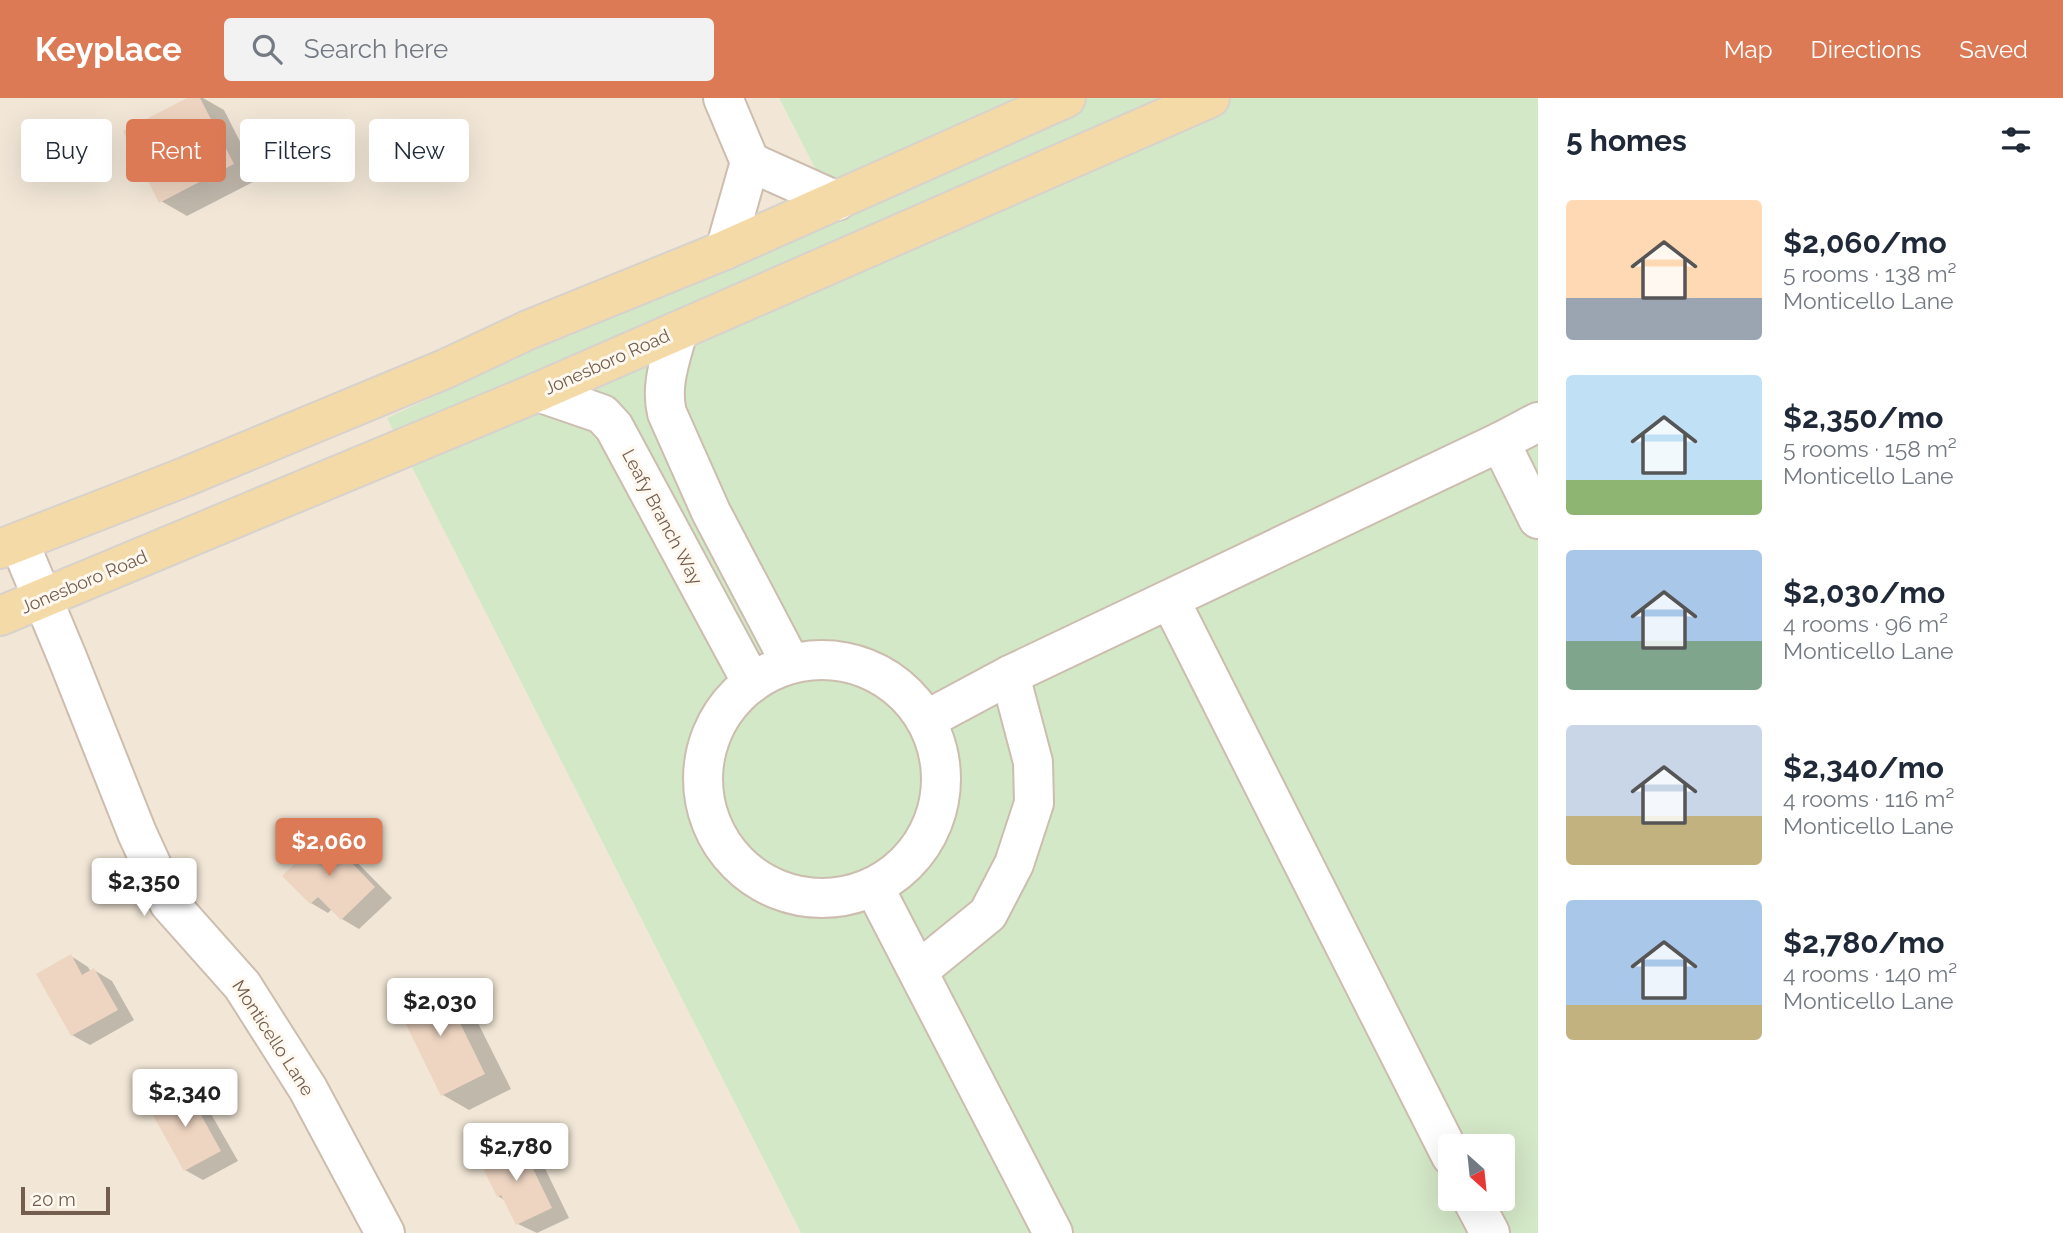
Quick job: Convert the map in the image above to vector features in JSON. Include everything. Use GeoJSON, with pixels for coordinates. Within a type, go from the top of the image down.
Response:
{"type":"FeatureCollection","features":[{"type":"Feature","properties":{"kind":"main road"},"geometry":{"type":"LineString","coordinates":[[9,546],[185,477],[445,369],[528,330],[725,250],[1066,98]]}},
{"type":"Feature","properties":{"kind":"main road","name":"Jonesboro Road"},"geometry":{"type":"LineString","coordinates":[[0,616],[538,392],[1210,98]]}},
{"type":"Feature","properties":{"kind":"street"},"geometry":{"type":"LineString","coordinates":[[723,98],[750,162],[725,250]]}},
{"type":"Feature","properties":{"kind":"street"},"geometry":{"type":"LineString","coordinates":[[750,162],[837,201]]}},
{"type":"Feature","properties":{"kind":"street"},"geometry":{"type":"LineString","coordinates":[[678,331],[663,398],[667,413],[711,512],[790,664]]}},
{"type":"Feature","properties":{"kind":"street","name":"Leafy Branch Way"},"geometry":{"type":"LineString","coordinates":[[538,392],[602,414],[614,427],[752,683]]}},
{"type":"Feature","properties":{"kind":"street"},"geometry":{"type":"LineString","coordinates":[[926,720],[1010,675],[1538,422]]}},
{"type":"Feature","properties":{"kind":"street"},"geometry":{"type":"LineString","coordinates":[[1500,442],[1538,519]]}},
{"type":"Feature","properties":{"kind":"street"},"geometry":{"type":"LineString","coordinates":[[669,533],[711,512]]}},
{"type":"Feature","properties":{"kind":"street","name":"Monticello Lane"},"geometry":{"type":"LineString","coordinates":[[9,546],[42,600],[137,833],[169,903],[242,985],[308,1088],[385,1233]]}},
{"type":"Feature","properties":{"kind":"street"},"geometry":{"type":"LineString","coordinates":[[1170,600],[1440,1134]]}},
{"type":"Feature","properties":{"kind":"street"},"geometry":{"type":"LineString","coordinates":[[822,660],[853,664],[882,676],[907,695],[926,720],[940,756],[941,795],[930,833],[906,865],[874,887],[836,899],[797,897],[760,883],[730,858],[710,824],[702,785],[706,746],[724,711],[752,683],[790,664],[822,660]]}},
{"type":"Feature","properties":{"kind":"street"},"geometry":{"type":"LineString","coordinates":[[918,971],[988,914],[1014,864],[1034,803],[1033,762],[1010,675]]}},
{"type":"Feature","properties":{"kind":"street"},"geometry":{"type":"LineString","coordinates":[[874,887],[1053,1233]]}},
{"type":"Feature","properties":{"kind":"street"},"geometry":{"type":"LineString","coordinates":[[1478,1211],[1490,1233]]}},
{"type":"Feature","properties":{"kind":"shaded area"},"geometry":{"type":"Polygon","coordinates":[[[0,98],[779,98],[837,211],[388,419],[801,1233],[0,1233],[0,98]]]}},
{"type":"Feature","properties":{"kind":"green space"},"geometry":{"type":"Polygon","coordinates":[[[779,98],[1538,98],[1538,1233],[801,1233],[387,418],[837,211],[779,98]]]}},
{"type":"Feature","properties":{"kind":"building"},"geometry":{"type":"Polygon","coordinates":[[[187,98],[200,98],[211,119],[146,119],[187,98]]]}},
{"type":"Feature","properties":{"kind":"building"},"geometry":{"type":"Polygon","coordinates":[[[226,148],[234,164],[226,168],[226,148]]]}},
{"type":"Feature","properties":{"kind":"building"},"geometry":{"type":"Polygon","coordinates":[[[148,182],[199,182],[159,203],[148,182]]]}},
{"type":"Feature","properties":{"kind":"building"},"geometry":{"type":"Polygon","coordinates":[[[324,834],[375,887],[341,920],[318,897],[310,904],[282,876],[324,834]]]}},
{"type":"Feature","properties":{"kind":"building"},"geometry":{"type":"Polygon","coordinates":[[[71,954],[82,975],[94,968],[118,1010],[71,1036],[36,974],[71,954]]]}},
{"type":"Feature","properties":{"kind":"building"},"geometry":{"type":"Polygon","coordinates":[[[439,980],[485,1074],[441,1096],[395,1002],[439,980]]]}},
{"type":"Feature","properties":{"kind":"building"},"geometry":{"type":"Polygon","coordinates":[[[186,1088],[221,1151],[184,1171],[149,1108],[186,1088]]]}},
{"type":"Feature","properties":{"kind":"building"},"geometry":{"type":"Polygon","coordinates":[[[520,1142],[552,1208],[516,1225],[501,1195],[497,1197],[480,1162],[520,1142]]]}}]}
